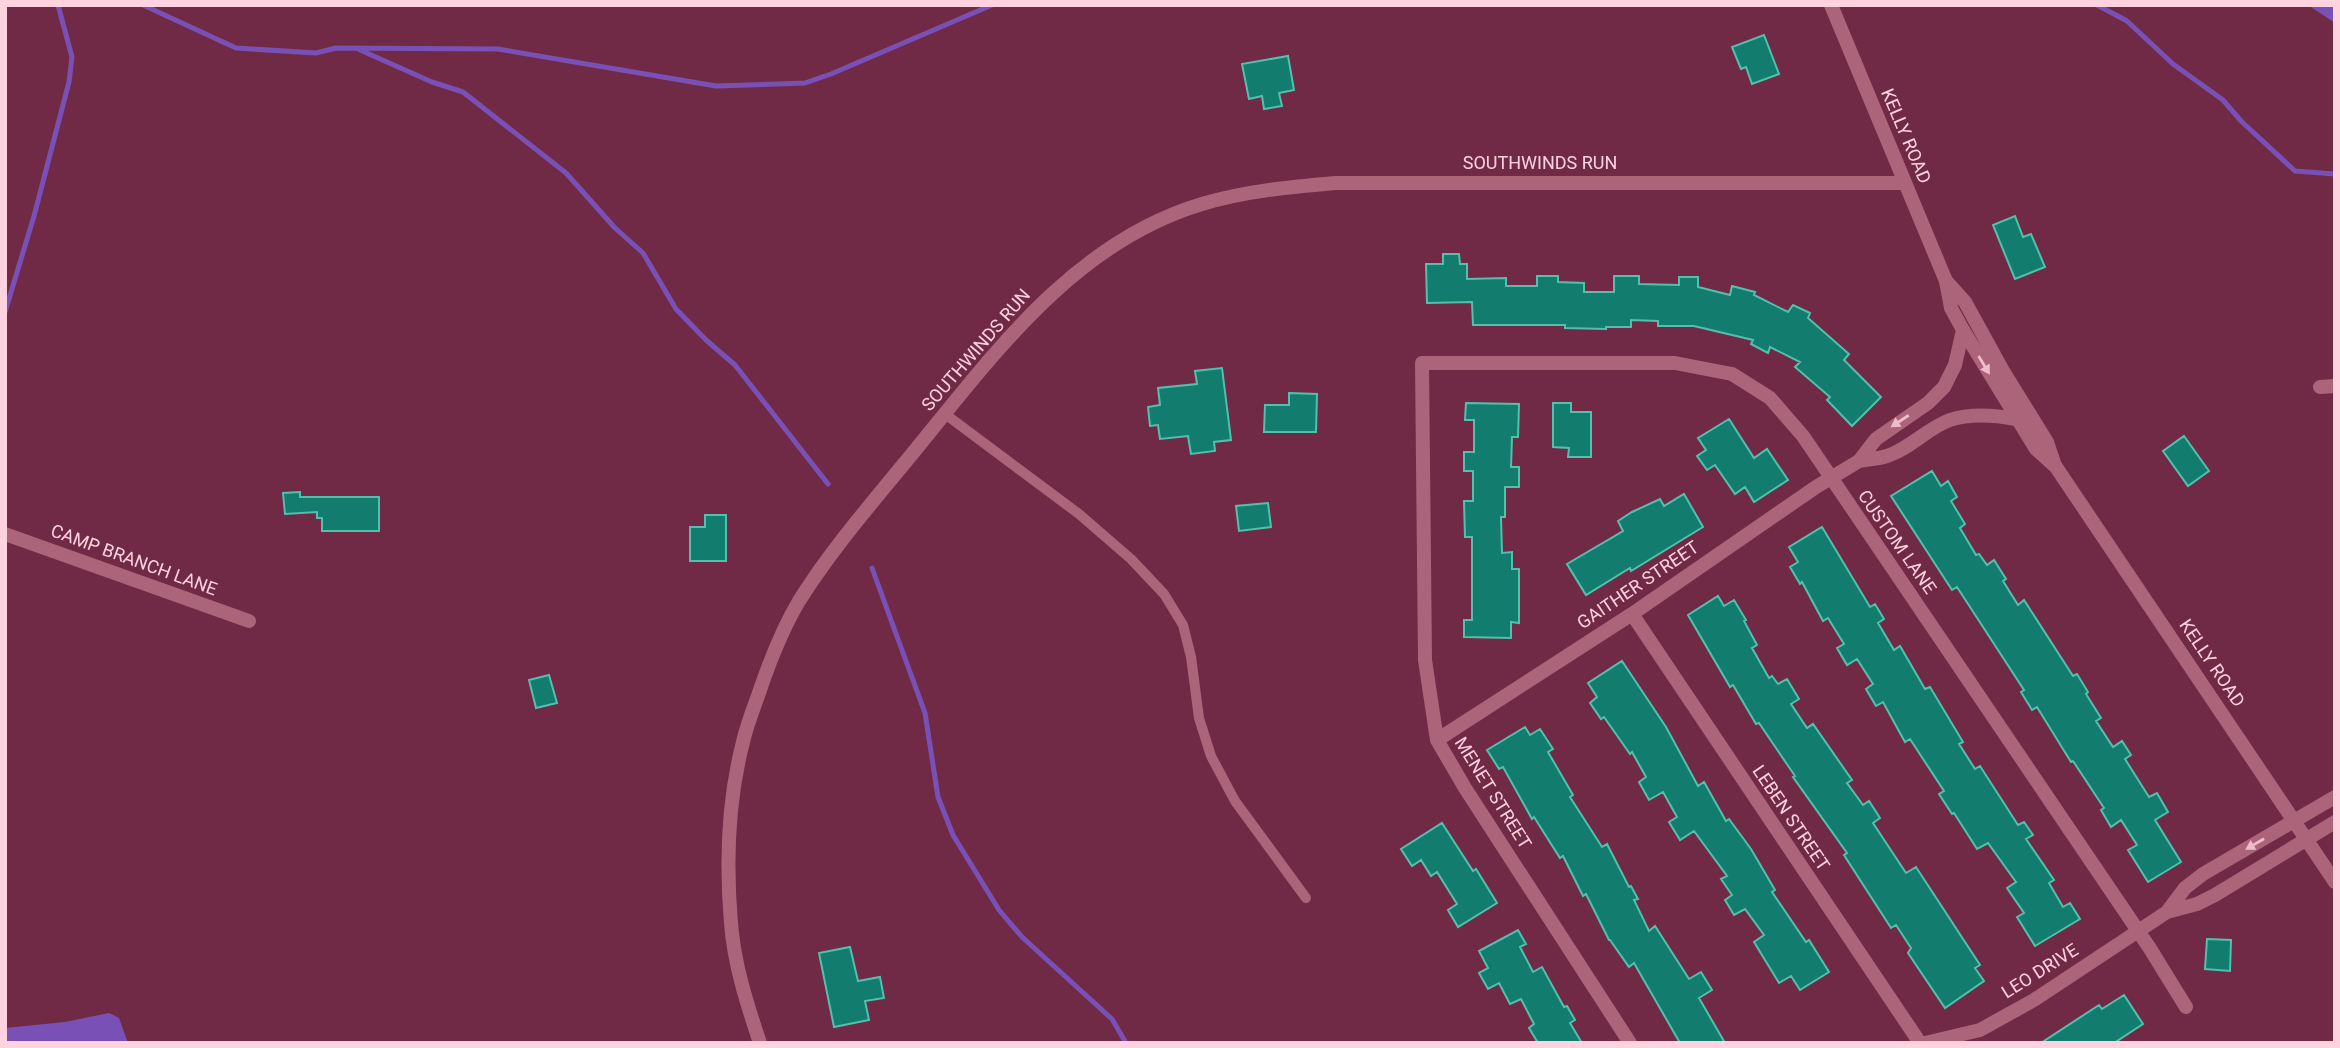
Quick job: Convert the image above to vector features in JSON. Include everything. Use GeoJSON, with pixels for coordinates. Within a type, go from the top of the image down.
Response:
{"type":"FeatureCollection","features":[{"type":"Feature","properties":{"kind":"street","name":"KELLY ROAD"},"geometry":{"type":"LineString","coordinates":[[1831,5],[1946,281],[1951,308],[1963,330],[2036,449],[2056,467],[2335,882]]}},
{"type":"Feature","properties":{"kind":"street","name":"SOUTHWINDS RUN"},"geometry":{"type":"LineString","coordinates":[[760,1043],[744,995],[731,925],[729,860],[732,812],[742,743],[773,654],[798,602],[838,545],[1033,310],[1072,275],[1110,247],[1159,221],[1201,204],[1266,189],[1335,183],[1542,181],[1905,183]]}},
{"type":"Feature","properties":{"kind":"street","name":"KELLY ROAD"},"geometry":{"type":"LineString","coordinates":[[1946,281],[1965,302],[2047,442],[2056,467]]}},
{"type":"Feature","properties":{"kind":"street","name":"GAITHER STREET"},"geometry":{"type":"LineString","coordinates":[[1859,461],[1876,439],[1928,403],[1944,387],[1955,365],[1963,330]]}},
{"type":"Feature","properties":{"kind":"street","name":"CUSTOM LANE"},"geometry":{"type":"LineString","coordinates":[[1422,363],[1675,363],[1731,374],[1770,398],[1803,436],[2150,947],[2186,1007]]}},
{"type":"Feature","properties":{"kind":"street","name":"MENET STREET"},"geometry":{"type":"LineString","coordinates":[[1422,363],[1426,660],[1437,740],[1465,788],[1630,1043]]}},
{"type":"Feature","properties":{"kind":"street"},"geometry":{"type":"LineString","coordinates":[[2319,387],[2335,386]]}},
{"type":"Feature","properties":{"kind":"street","name":"GAITHER STREET"},"geometry":{"type":"LineString","coordinates":[[1437,740],[1632,614],[1830,478],[1859,461],[1887,456],[1936,426],[1959,418],[1987,415],[2016,419]]}},
{"type":"Feature","properties":{"kind":"street","name":"CAMP BRANCH LANE"},"geometry":{"type":"LineString","coordinates":[[5,534],[249,621]]}},
{"type":"Feature","properties":{"kind":"street","name":"LEBEN STREET"},"geometry":{"type":"LineString","coordinates":[[1632,614],[1920,1043]]}},
{"type":"Feature","properties":{"kind":"street","name":"LEO DRIVE"},"geometry":{"type":"LineString","coordinates":[[2167,912],[2185,888],[2203,874],[2335,797]]}},
{"type":"Feature","properties":{"kind":"street","name":"LEO DRIVE"},"geometry":{"type":"LineString","coordinates":[[1925,1043],[1980,1030],[2034,1000],[2167,912],[2197,904],[2215,895],[2335,822]]}},
{"type":"Feature","properties":{"kind":"lane"},"geometry":{"type":"LineString","coordinates":[[945,414],[1079,514],[1131,559],[1164,594],[1183,625],[1191,657],[1199,718],[1211,756],[1235,801],[1306,898]]}},
{"type":"Feature","properties":{"kind":"shaded area"},"geometry":{"type":"Polygon","coordinates":[[[2308,5],[2335,5],[2335,23],[2308,5]]]}},
{"type":"Feature","properties":{"kind":"shaded area"},"geometry":{"type":"Polygon","coordinates":[[[109,1013],[119,1018],[128,1043],[5,1043],[5,1028],[65,1022],[109,1013]]]}},
{"type":"Feature","properties":{"kind":"building"},"geometry":{"type":"Polygon","coordinates":[[[1764,35],[1779,74],[1752,84],[1746,67],[1741,69],[1732,47],[1764,35]]]}},
{"type":"Feature","properties":{"kind":"building"},"geometry":{"type":"Polygon","coordinates":[[[1288,56],[1294,90],[1279,93],[1282,106],[1264,109],[1262,96],[1249,99],[1242,64],[1288,56]]]}},
{"type":"Feature","properties":{"kind":"building"},"geometry":{"type":"Polygon","coordinates":[[[2015,216],[2023,237],[2031,234],[2045,267],[2015,279],[1993,225],[2015,216]]]}},
{"type":"Feature","properties":{"kind":"building"},"geometry":{"type":"Polygon","coordinates":[[[1443,254],[1459,254],[1460,264],[1467,264],[1467,279],[1506,278],[1506,286],[1537,286],[1537,276],[1558,276],[1558,282],[1584,283],[1584,292],[1614,292],[1614,276],[1639,276],[1639,284],[1679,285],[1679,277],[1698,277],[1698,287],[1730,295],[1732,286],[1755,292],[1754,295],[1788,312],[1793,305],[1810,313],[1808,318],[1849,354],[1844,360],[1881,397],[1852,426],[1827,400],[1830,397],[1795,367],[1800,362],[1770,347],[1768,353],[1751,344],[1753,340],[1694,326],[1658,326],[1658,321],[1631,320],[1631,327],[1606,329],[1565,328],[1565,325],[1473,325],[1472,302],[1427,303],[1426,264],[1443,264],[1443,254]]]}},
{"type":"Feature","properties":{"kind":"building"},"geometry":{"type":"Polygon","coordinates":[[[1222,368],[1231,440],[1214,442],[1215,451],[1191,454],[1188,436],[1160,439],[1158,425],[1150,426],[1148,407],[1160,405],[1158,388],[1197,384],[1195,371],[1222,368]]]}},
{"type":"Feature","properties":{"kind":"building"},"geometry":{"type":"Polygon","coordinates":[[[1289,393],[1317,394],[1316,432],[1264,432],[1265,405],[1289,405],[1289,393]]]}},
{"type":"Feature","properties":{"kind":"building"},"geometry":{"type":"Polygon","coordinates":[[[1466,403],[1519,404],[1518,437],[1512,437],[1511,467],[1519,467],[1519,487],[1505,487],[1505,517],[1501,517],[1502,553],[1512,552],[1512,569],[1519,569],[1519,623],[1511,622],[1511,638],[1464,637],[1464,620],[1472,620],[1472,537],[1465,537],[1464,501],[1473,501],[1473,471],[1464,471],[1464,452],[1474,452],[1474,420],[1465,420],[1466,403]]]}},
{"type":"Feature","properties":{"kind":"building"},"geometry":{"type":"Polygon","coordinates":[[[1553,403],[1571,403],[1571,412],[1591,412],[1591,457],[1568,457],[1569,448],[1553,447],[1553,403]]]}},
{"type":"Feature","properties":{"kind":"building"},"geometry":{"type":"Polygon","coordinates":[[[1729,419],[1754,458],[1767,449],[1788,480],[1754,502],[1745,487],[1735,494],[1715,465],[1707,470],[1697,456],[1706,450],[1698,438],[1729,419]]]}},
{"type":"Feature","properties":{"kind":"building"},"geometry":{"type":"Polygon","coordinates":[[[2184,436],[2209,471],[2188,486],[2163,451],[2184,436]]]}},
{"type":"Feature","properties":{"kind":"building"},"geometry":{"type":"Polygon","coordinates":[[[1932,471],[1941,486],[1948,481],[1957,497],[1951,501],[1965,524],[1960,528],[1976,555],[1979,554],[1987,565],[1994,560],[2018,605],[2024,600],[2073,676],[2077,674],[2088,692],[2086,694],[2101,718],[2096,721],[2113,747],[2122,741],[2131,755],[2125,759],[2149,797],[2157,793],[2168,812],[2155,820],[2181,862],[2148,882],[2128,850],[2137,845],[2121,820],[2111,827],[2101,810],[2104,808],[2073,761],[2071,762],[2037,707],[2032,710],[2021,692],[2024,690],[1957,587],[1952,590],[1891,496],[1932,471]]]}},
{"type":"Feature","properties":{"kind":"building"},"geometry":{"type":"Polygon","coordinates":[[[300,492],[300,497],[379,497],[379,531],[322,531],[322,518],[317,518],[317,512],[285,514],[283,493],[300,492]]]}},
{"type":"Feature","properties":{"kind":"building"},"geometry":{"type":"Polygon","coordinates":[[[1684,494],[1703,527],[1586,595],[1567,564],[1623,531],[1618,521],[1632,512],[1660,499],[1664,506],[1684,494]]]}},
{"type":"Feature","properties":{"kind":"building"},"geometry":{"type":"Polygon","coordinates":[[[1268,503],[1271,527],[1239,531],[1236,506],[1268,503]]]}},
{"type":"Feature","properties":{"kind":"building"},"geometry":{"type":"Polygon","coordinates":[[[705,515],[726,515],[726,561],[690,561],[690,527],[705,527],[705,515]]]}},
{"type":"Feature","properties":{"kind":"building"},"geometry":{"type":"Polygon","coordinates":[[[1822,527],[1870,607],[1875,604],[1884,619],[1878,623],[1894,650],[1900,646],[1925,689],[1930,687],[1963,742],[1959,744],[1975,769],[1980,766],[2018,825],[2024,822],[2033,835],[2026,839],[2054,880],[2049,883],[2063,907],[2070,903],[2080,919],[2035,946],[2017,917],[2024,913],[2007,888],[2016,882],[1988,843],[1977,849],[1939,794],[1944,791],[1910,739],[1905,742],[1883,702],[1876,706],[1866,689],[1873,684],[1857,659],[1847,665],[1837,648],[1844,644],[1828,618],[1823,621],[1802,582],[1800,584],[1790,567],[1798,562],[1789,547],[1822,527]]]}},
{"type":"Feature","properties":{"kind":"building"},"geometry":{"type":"Polygon","coordinates":[[[1718,596],[1724,606],[1734,600],[1757,645],[1752,648],[1769,678],[1772,676],[1778,684],[1787,679],[1799,699],[1791,704],[1807,728],[1813,724],[1852,780],[1847,783],[1863,805],[1869,801],[1880,818],[1873,823],[1906,873],[1916,867],[1980,965],[1975,968],[1984,981],[1945,1008],[1908,953],[1911,948],[1896,925],[1891,928],[1844,855],[1847,853],[1793,777],[1795,776],[1759,723],[1756,724],[1733,685],[1730,687],[1688,615],[1718,596]]]}},
{"type":"Feature","properties":{"kind":"building"},"geometry":{"type":"Polygon","coordinates":[[[1622,661],[1666,727],[1698,786],[1704,782],[1726,821],[1729,819],[1751,849],[1775,890],[1772,892],[1806,942],[1809,940],[1829,972],[1800,990],[1791,976],[1779,983],[1754,942],[1764,935],[1745,909],[1734,915],[1725,900],[1732,895],[1721,879],[1727,876],[1694,831],[1680,840],[1669,822],[1677,817],[1663,792],[1649,800],[1639,782],[1646,777],[1632,752],[1630,754],[1604,717],[1601,719],[1590,703],[1597,697],[1588,683],[1622,661]]]}},
{"type":"Feature","properties":{"kind":"building"},"geometry":{"type":"Polygon","coordinates":[[[549,675],[557,703],[536,708],[529,680],[549,675]]]}},
{"type":"Feature","properties":{"kind":"building"},"geometry":{"type":"Polygon","coordinates":[[[1525,727],[1530,735],[1540,729],[1553,749],[1548,752],[1573,795],[1570,797],[1602,847],[1607,844],[1638,899],[1634,900],[1649,931],[1655,926],[1689,979],[1701,972],[1712,990],[1699,998],[1725,1043],[1680,1043],[1634,963],[1629,967],[1609,940],[1563,856],[1560,858],[1534,817],[1532,819],[1503,767],[1499,769],[1487,750],[1525,727]]]}},
{"type":"Feature","properties":{"kind":"building"},"geometry":{"type":"Polygon","coordinates":[[[1442,823],[1497,903],[1458,927],[1448,910],[1457,904],[1437,872],[1431,876],[1421,860],[1412,866],[1401,849],[1442,823]]]}},
{"type":"Feature","properties":{"kind":"building"},"geometry":{"type":"Polygon","coordinates":[[[1518,930],[1526,944],[1520,947],[1533,972],[1542,967],[1564,1007],[1567,1006],[1575,1020],[1570,1023],[1582,1043],[1538,1043],[1529,1028],[1534,1024],[1521,999],[1510,1004],[1499,983],[1488,989],[1479,973],[1488,968],[1479,951],[1518,930]]]}},
{"type":"Feature","properties":{"kind":"building"},"geometry":{"type":"Polygon","coordinates":[[[2207,939],[2231,940],[2230,971],[2205,969],[2207,939]]]}},
{"type":"Feature","properties":{"kind":"building"},"geometry":{"type":"Polygon","coordinates":[[[850,947],[858,981],[880,977],[884,998],[865,1001],[869,1020],[834,1027],[819,953],[850,947]]]}},
{"type":"Feature","properties":{"kind":"building"},"geometry":{"type":"Polygon","coordinates":[[[2124,995],[2143,1024],[2114,1043],[2041,1043],[2099,1005],[2102,1009],[2124,995]]]}},
{"type":"Feature","properties":{"kind":"waterway"},"geometry":{"type":"LineString","coordinates":[[5,312],[34,216],[69,82],[72,57],[58,5]]}},
{"type":"Feature","properties":{"kind":"waterway"},"geometry":{"type":"LineString","coordinates":[[143,5],[236,48],[316,53],[336,48],[498,49],[716,86],[805,83],[992,5]]}},
{"type":"Feature","properties":{"kind":"waterway"},"geometry":{"type":"LineString","coordinates":[[2097,5],[2127,21],[2173,64],[2223,100],[2241,121],[2295,171],[2335,174]]}},
{"type":"Feature","properties":{"kind":"waterway"},"geometry":{"type":"LineString","coordinates":[[360,50],[432,82],[463,92],[566,173],[615,228],[643,253],[676,309],[735,365],[828,484]]}},
{"type":"Feature","properties":{"kind":"waterway"},"geometry":{"type":"LineString","coordinates":[[872,568],[925,713],[938,797],[953,835],[999,910],[1022,937],[1112,1019],[1126,1043]]}}]}
